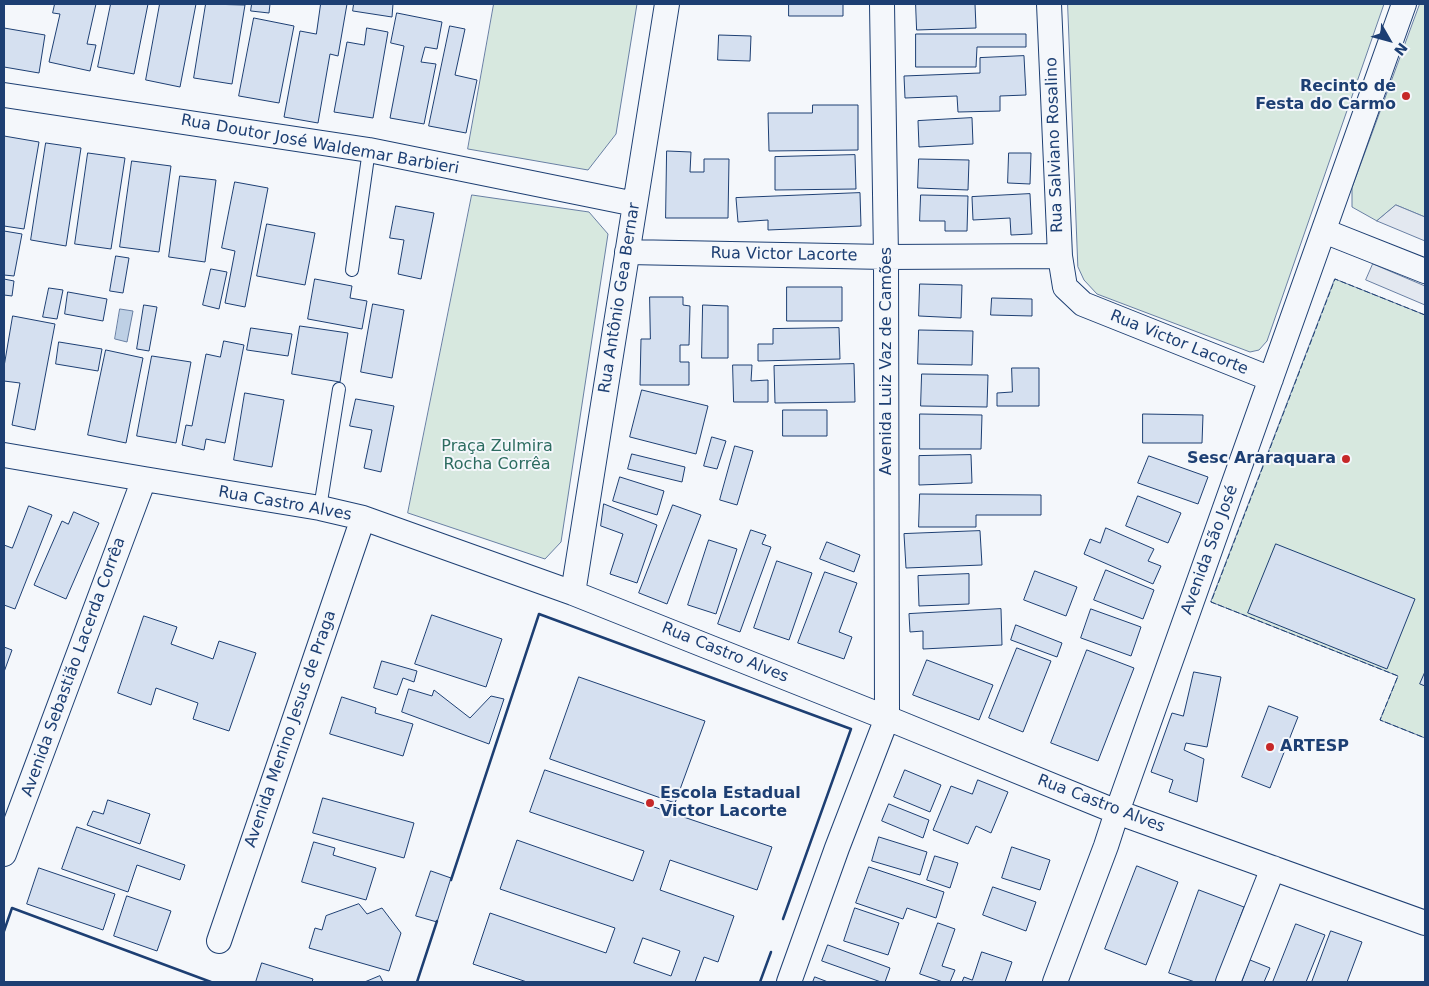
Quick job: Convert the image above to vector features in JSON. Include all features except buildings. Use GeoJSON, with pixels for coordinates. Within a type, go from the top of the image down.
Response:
{"type":"FeatureCollection","features":[{"type":"Feature","properties":{"kind":"street","name":"Rua Antônio Gea Bernar"},"geometry":{"type":"LineString","coordinates":[[573,593],[667,4]]}},
{"type":"Feature","properties":{"kind":"street","name":"Avenida Luiz Vaz de Camões"},"geometry":{"type":"LineString","coordinates":[[882,4],[886,257],[887,718]]}},
{"type":"Feature","properties":{"kind":"street","name":"Rua Salviano Rosalino"},"geometry":{"type":"LineString","coordinates":[[1049,4],[1060,256],[1065,287]]}},
{"type":"Feature","properties":{"kind":"street","name":"Avenida São José"},"geometry":{"type":"LineString","coordinates":[[1055,982],[1106,846],[1404,4]]}},
{"type":"Feature","properties":{"kind":"street","name":"Rua Doutor José Waldemar Barbieri"},"geometry":{"type":"LineString","coordinates":[[4,95],[369,150],[635,204]]}},
{"type":"Feature","properties":{"kind":"street"},"geometry":{"type":"LineString","coordinates":[[1324,231],[1425,271]]}},
{"type":"Feature","properties":{"kind":"street","name":"Rua Victor Lacorte"},"geometry":{"type":"LineString","coordinates":[[627,252],[886,257],[1060,256]]}},
{"type":"Feature","properties":{"kind":"street","name":"Rua Victor Lacorte"},"geometry":{"type":"LineString","coordinates":[[1065,287],[1083,304],[1270,379]]}},
{"type":"Feature","properties":{"kind":"street","name":"Rua Castro Alves"},"geometry":{"type":"LineString","coordinates":[[4,455],[320,508],[363,518],[573,593],[1117,812],[1425,923]]}},
{"type":"Feature","properties":{"kind":"street","name":"Avenida Sebastião Lacerda Corrêa"},"geometry":{"type":"LineString","coordinates":[[4,854],[144,479]]}},
{"type":"Feature","properties":{"kind":"street","name":"Avenida Menino Jesus de Praga"},"geometry":{"type":"LineString","coordinates":[[219,941],[363,518]]}},
{"type":"Feature","properties":{"kind":"street"},"geometry":{"type":"LineString","coordinates":[[789,982],[837,848],[887,718]]}},
{"type":"Feature","properties":{"kind":"street"},"geometry":{"type":"LineString","coordinates":[[1228,982],[1273,868]]}},
{"type":"Feature","properties":{"kind":"lane"},"geometry":{"type":"LineString","coordinates":[[352,270],[369,150]]}},
{"type":"Feature","properties":{"kind":"lane"},"geometry":{"type":"LineString","coordinates":[[320,508],[339,389]]}},
{"type":"Feature","properties":{"kind":"green space"},"geometry":{"type":"Polygon","coordinates":[[[494,4],[637,4],[616,134],[588,170],[468,149],[494,4]]]}},
{"type":"Feature","properties":{"kind":"green space"},"geometry":{"type":"Polygon","coordinates":[[[1068,4],[1384,4],[1267,341],[1259,350],[1250,352],[1097,294],[1084,280],[1078,267],[1068,4]]]}},
{"type":"Feature","properties":{"kind":"green space","name":"Recinto de Festa do Carmo"},"geometry":{"type":"Polygon","coordinates":[[[1420,4],[1425,4],[1425,217],[1396,205],[1377,221],[1352,207],[1352,188],[1420,4]]]}},
{"type":"Feature","properties":{"kind":"green space","name":"Praça Zulmira Rocha Corrêa"},"geometry":{"type":"Polygon","coordinates":[[[472,195],[589,212],[608,234],[561,542],[545,559],[408,513],[472,195]]]}},
{"type":"Feature","properties":{"kind":"green space","name":"Sesc Araraquara"},"geometry":{"type":"Polygon","coordinates":[[[1335,279],[1425,315],[1425,738],[1380,720],[1398,676],[1211,602],[1335,279]]]}},
{"type":"Feature","properties":{"kind":"shaded area"},"geometry":{"type":"Polygon","coordinates":[[[1396,205],[1425,217],[1425,241],[1377,221],[1396,205]]]}},
{"type":"Feature","properties":{"kind":"shaded area"},"geometry":{"type":"Polygon","coordinates":[[[1373,264],[1425,286],[1425,305],[1366,280],[1373,264]]]}},
{"type":"Feature","properties":{"kind":"water"},"geometry":{"type":"Polygon","coordinates":[[[120,309],[133,311],[127,342],[115,339],[120,309]]]}},
{"type":"Feature","properties":{"kind":"fence"},"geometry":{"type":"LineString","coordinates":[[1425,315],[1335,279],[1211,602],[1398,676],[1380,720],[1425,738]]}},
{"type":"Feature","properties":{"kind":"wall"},"geometry":{"type":"LineString","coordinates":[[451,880],[539,614],[851,729],[783,919]]}},
{"type":"Feature","properties":{"kind":"wall"},"geometry":{"type":"LineString","coordinates":[[4,931],[12,908],[211,982]]}},
{"type":"Feature","properties":{"kind":"wall"},"geometry":{"type":"LineString","coordinates":[[417,982],[437,921]]}},
{"type":"Feature","properties":{"kind":"wall"},"geometry":{"type":"LineString","coordinates":[[760,982],[771,952]]}},
{"type":"Feature","properties":{"kind":"place","name":"Recinto de Festa do Carmo"},"geometry":{"type":"Point","coordinates":[1406,96]}},
{"type":"Feature","properties":{"kind":"place","name":"Sesc Araraquara"},"geometry":{"type":"Point","coordinates":[1346,459]}},
{"type":"Feature","properties":{"kind":"place","name":"ARTESP"},"geometry":{"type":"Point","coordinates":[1270,747]}},
{"type":"Feature","properties":{"kind":"place","name":"Escola Estadual Victor Lacorte"},"geometry":{"type":"Point","coordinates":[650,803]}}]}
